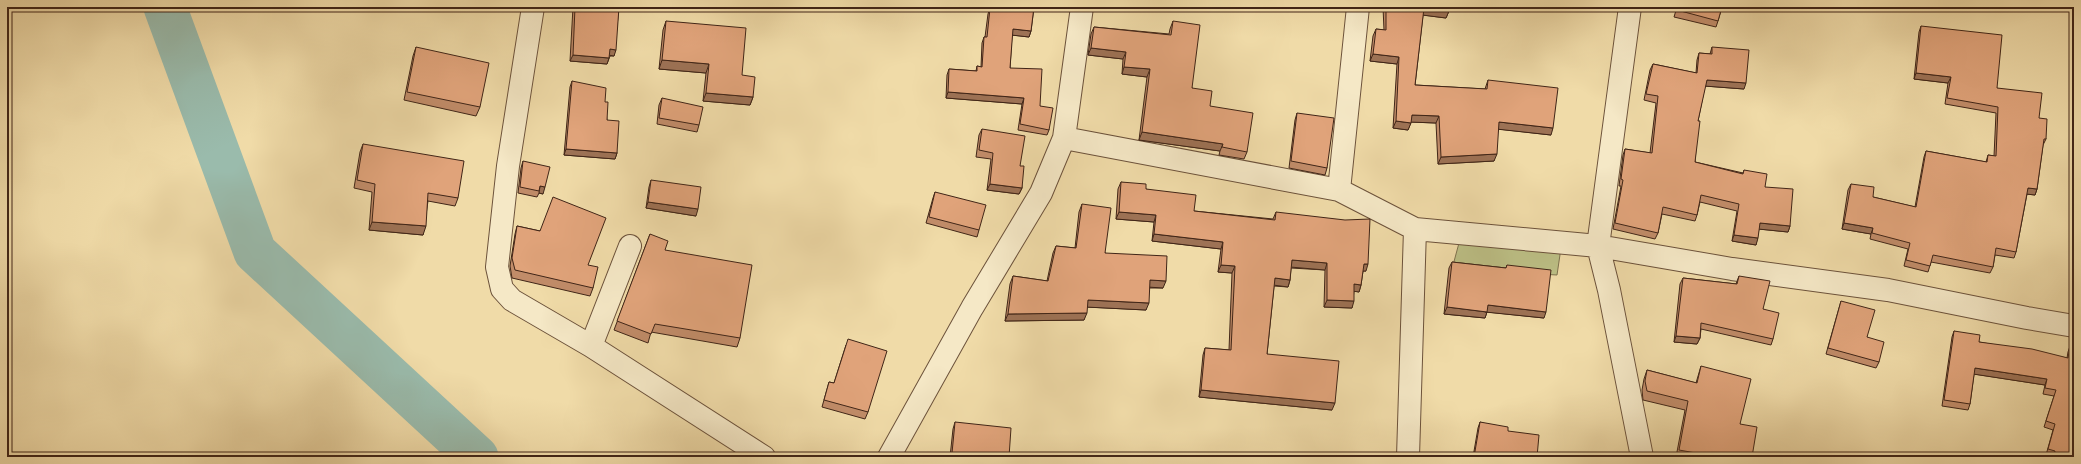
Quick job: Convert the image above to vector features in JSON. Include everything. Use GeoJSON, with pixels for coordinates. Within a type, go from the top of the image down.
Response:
{"type":"FeatureCollection","features":[{"type":"Feature","properties":{"kind":"street"},"geometry":{"type":"LineString","coordinates":[[533,7],[508,166],[497,267],[499,278],[505,293],[512,300],[591,346],[764,457]]}},
{"type":"Feature","properties":{"kind":"street"},"geometry":{"type":"LineString","coordinates":[[889,457],[968,315],[1041,193],[1064,138],[1082,7]]}},
{"type":"Feature","properties":{"kind":"street"},"geometry":{"type":"LineString","coordinates":[[1339,190],[1358,7]]}},
{"type":"Feature","properties":{"kind":"street"},"geometry":{"type":"LineString","coordinates":[[1630,7],[1598,246],[1609,290],[1642,457]]}},
{"type":"Feature","properties":{"kind":"street"},"geometry":{"type":"LineString","coordinates":[[1064,138],[1339,190],[1415,229],[1598,246],[1732,269],[1888,290],[2074,326]]}},
{"type":"Feature","properties":{"kind":"street"},"geometry":{"type":"LineString","coordinates":[[1408,457],[1415,229]]}},
{"type":"Feature","properties":{"kind":"street"},"geometry":{"type":"LineString","coordinates":[[591,346],[630,246]]}},
{"type":"Feature","properties":{"kind":"green space"},"geometry":{"type":"Polygon","coordinates":[[[1459,243],[1561,248],[1557,275],[1452,269],[1459,243]]]}},
{"type":"Feature","properties":{"kind":"building"},"geometry":{"type":"Polygon","coordinates":[[[575,7],[619,7],[616,50],[610,49],[609,58],[573,55],[575,7]]]}},
{"type":"Feature","properties":{"kind":"building"},"geometry":{"type":"Polygon","coordinates":[[[993,7],[1034,7],[1031,31],[1013,29],[1010,68],[1042,69],[1040,106],[1053,108],[1049,130],[1020,124],[1024,98],[948,92],[949,69],[977,71],[977,66],[982,67],[984,37],[987,37],[990,8],[993,9],[993,7]]]}},
{"type":"Feature","properties":{"kind":"building"},"geometry":{"type":"Polygon","coordinates":[[[1386,7],[1449,7],[1449,11],[1424,8],[1415,85],[1487,89],[1488,80],[1558,88],[1553,128],[1499,122],[1497,154],[1441,157],[1439,116],[1412,115],[1411,123],[1396,121],[1399,57],[1373,54],[1376,29],[1386,30],[1386,7]]]}},
{"type":"Feature","properties":{"kind":"building"},"geometry":{"type":"Polygon","coordinates":[[[1677,7],[1722,7],[1718,21],[1677,10],[1677,7]]]}},
{"type":"Feature","properties":{"kind":"building"},"geometry":{"type":"Polygon","coordinates":[[[666,21],[746,28],[742,75],[755,77],[753,97],[706,93],[709,64],[662,60],[666,21]]]}},
{"type":"Feature","properties":{"kind":"building"},"geometry":{"type":"Polygon","coordinates":[[[1173,21],[1200,25],[1192,88],[1212,91],[1210,106],[1253,113],[1247,152],[1222,147],[1223,144],[1142,132],[1150,69],[1124,67],[1126,52],[1091,48],[1094,27],[1171,35],[1173,21]]]}},
{"type":"Feature","properties":{"kind":"building"},"geometry":{"type":"Polygon","coordinates":[[[1921,26],[2002,35],[1997,88],[2042,93],[2039,118],[2047,119],[2046,139],[2044,139],[2037,189],[2028,188],[2016,252],[1996,248],[1993,267],[1933,255],[1930,266],[1906,260],[1910,243],[1872,233],[1873,228],[1844,223],[1851,184],[1874,187],[1873,197],[1916,207],[1926,151],[1987,162],[1988,155],[1996,156],[1998,107],[1947,98],[1951,77],[1916,73],[1921,26]]]}},
{"type":"Feature","properties":{"kind":"building"},"geometry":{"type":"Polygon","coordinates":[[[416,47],[489,63],[480,107],[407,92],[416,47]]]}},
{"type":"Feature","properties":{"kind":"building"},"geometry":{"type":"Polygon","coordinates":[[[1712,47],[1749,50],[1746,83],[1707,80],[1698,121],[1700,121],[1695,162],[1743,174],[1744,170],[1767,174],[1765,187],[1793,189],[1790,226],[1760,223],[1758,238],[1734,235],[1739,204],[1701,195],[1697,215],[1663,207],[1658,233],[1615,223],[1623,180],[1621,179],[1625,149],[1652,153],[1658,96],[1646,94],[1653,64],[1697,73],[1699,53],[1712,54],[1712,47]]]}},
{"type":"Feature","properties":{"kind":"building"},"geometry":{"type":"Polygon","coordinates":[[[572,81],[606,88],[605,102],[608,102],[607,120],[619,121],[617,153],[566,149],[572,81]]]}},
{"type":"Feature","properties":{"kind":"building"},"geometry":{"type":"Polygon","coordinates":[[[662,98],[703,107],[699,125],[659,118],[662,98]]]}},
{"type":"Feature","properties":{"kind":"building"},"geometry":{"type":"Polygon","coordinates":[[[1297,113],[1334,118],[1327,168],[1291,161],[1297,113]]]}},
{"type":"Feature","properties":{"kind":"building"},"geometry":{"type":"Polygon","coordinates":[[[982,129],[1025,136],[1020,166],[1024,166],[1022,188],[990,184],[993,153],[979,150],[982,129]]]}},
{"type":"Feature","properties":{"kind":"building"},"geometry":{"type":"Polygon","coordinates":[[[363,144],[464,161],[458,198],[428,193],[426,226],[372,222],[375,184],[357,180],[363,144]]]}},
{"type":"Feature","properties":{"kind":"building"},"geometry":{"type":"Polygon","coordinates":[[[523,161],[550,167],[545,187],[540,186],[539,191],[520,187],[523,161]]]}},
{"type":"Feature","properties":{"kind":"building"},"geometry":{"type":"Polygon","coordinates":[[[651,180],[701,187],[698,209],[648,202],[651,180]]]}},
{"type":"Feature","properties":{"kind":"building"},"geometry":{"type":"Polygon","coordinates":[[[1121,182],[1146,184],[1146,189],[1196,195],[1194,211],[1275,220],[1276,212],[1345,220],[1370,219],[1368,264],[1364,264],[1361,285],[1354,284],[1354,301],[1327,300],[1327,263],[1292,260],[1290,280],[1275,278],[1267,354],[1339,361],[1335,403],[1201,390],[1205,348],[1231,350],[1235,266],[1221,265],[1223,242],[1154,234],[1156,215],[1119,212],[1121,182]]]}},
{"type":"Feature","properties":{"kind":"building"},"geometry":{"type":"Polygon","coordinates":[[[935,192],[986,205],[979,230],[929,217],[935,192]]]}},
{"type":"Feature","properties":{"kind":"building"},"geometry":{"type":"Polygon","coordinates":[[[553,197],[606,218],[588,265],[598,267],[593,288],[515,270],[512,258],[517,226],[540,231],[553,197]]]}},
{"type":"Feature","properties":{"kind":"building"},"geometry":{"type":"Polygon","coordinates":[[[1082,204],[1111,208],[1105,253],[1167,256],[1166,281],[1150,280],[1149,303],[1088,300],[1087,313],[1008,314],[1013,276],[1048,281],[1056,246],[1076,248],[1082,204]]]}},
{"type":"Feature","properties":{"kind":"building"},"geometry":{"type":"Polygon","coordinates":[[[650,234],[668,241],[665,250],[752,265],[740,338],[655,324],[651,334],[617,321],[650,234]]]}},
{"type":"Feature","properties":{"kind":"building"},"geometry":{"type":"Polygon","coordinates":[[[1452,262],[1506,268],[1507,265],[1551,270],[1546,312],[1488,305],[1487,312],[1447,307],[1452,262]]]}},
{"type":"Feature","properties":{"kind":"building"},"geometry":{"type":"Polygon","coordinates":[[[1739,276],[1770,281],[1763,309],[1779,313],[1773,339],[1701,323],[1700,338],[1676,336],[1683,278],[1737,284],[1739,276]]]}},
{"type":"Feature","properties":{"kind":"building"},"geometry":{"type":"Polygon","coordinates":[[[1841,301],[1875,310],[1867,337],[1884,342],[1879,362],[1828,348],[1841,301]]]}},
{"type":"Feature","properties":{"kind":"building"},"geometry":{"type":"Polygon","coordinates":[[[1954,331],[1980,335],[1979,342],[2032,349],[2068,358],[2070,346],[2074,346],[2074,457],[2054,457],[2055,451],[2048,449],[2055,424],[2046,421],[2056,390],[2045,388],[2047,379],[1975,368],[1970,404],[1944,400],[1954,331]]]}},
{"type":"Feature","properties":{"kind":"building"},"geometry":{"type":"Polygon","coordinates":[[[848,339],[887,351],[868,412],[824,400],[829,382],[834,383],[848,339]]]}},
{"type":"Feature","properties":{"kind":"building"},"geometry":{"type":"Polygon","coordinates":[[[1701,366],[1751,379],[1740,424],[1757,427],[1752,457],[1718,457],[1679,450],[1688,401],[1647,391],[1645,381],[1647,370],[1697,383],[1701,366]]]}},
{"type":"Feature","properties":{"kind":"building"},"geometry":{"type":"Polygon","coordinates":[[[955,422],[1011,428],[1009,457],[986,457],[952,453],[955,422]]]}},
{"type":"Feature","properties":{"kind":"building"},"geometry":{"type":"Polygon","coordinates":[[[1480,422],[1508,427],[1508,431],[1539,435],[1537,457],[1474,457],[1480,422]]]}},
{"type":"Feature","properties":{"kind":"waterway"},"geometry":{"type":"LineString","coordinates":[[165,7],[255,252],[477,457]]}}]}
